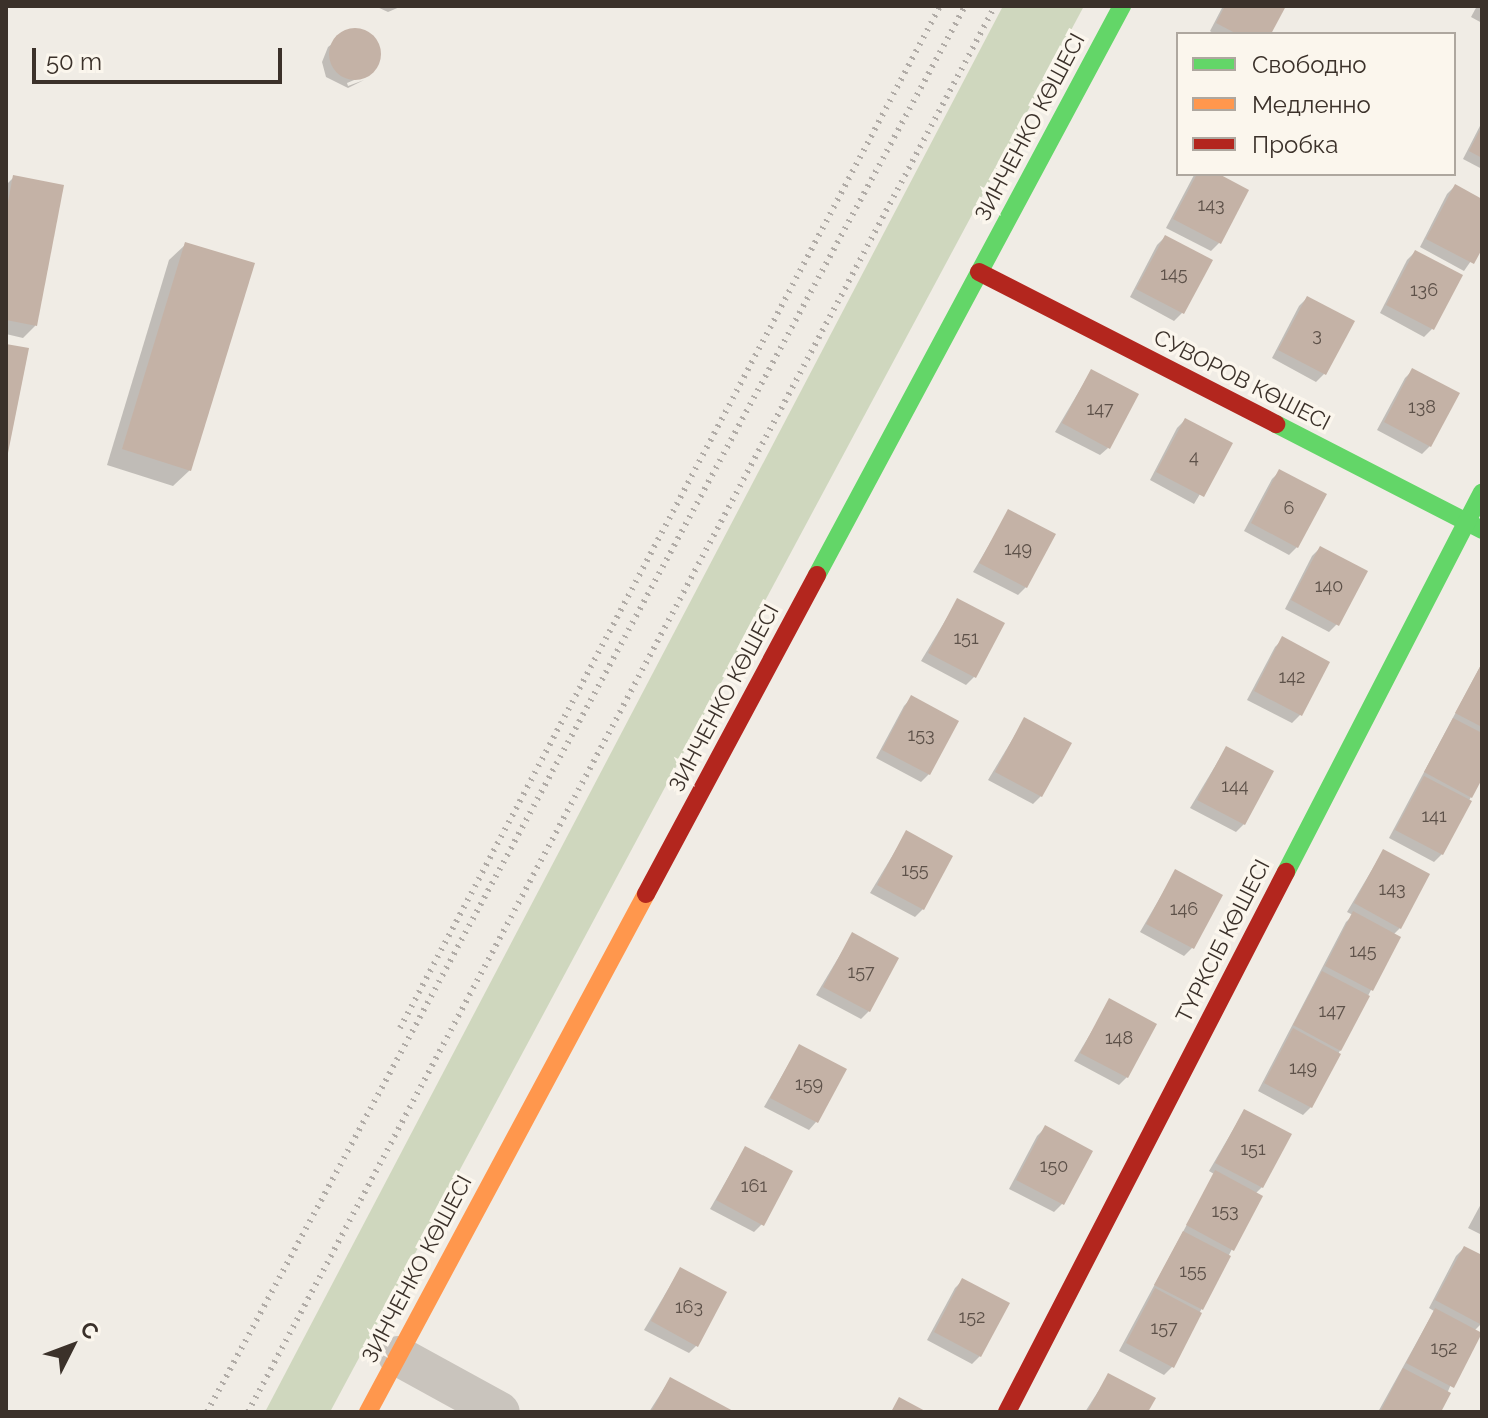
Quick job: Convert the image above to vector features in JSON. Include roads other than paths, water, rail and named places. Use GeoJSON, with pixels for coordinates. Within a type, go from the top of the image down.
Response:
{"type":"FeatureCollection","features":[{"type":"Feature","properties":{"kind":"main road","name":"ЗИНЧЕНКО КӨШЕСІ"},"geometry":{"type":"LineString","coordinates":[[368,1412],[1122,6]]}},
{"type":"Feature","properties":{"kind":"main road","name":"СУВОРОВ КӨШЕСІ"},"geometry":{"type":"LineString","coordinates":[[979,272],[1474,526]]}},
{"type":"Feature","properties":{"kind":"main road","name":"ТҮРКСІБ КӨШЕСІ"},"geometry":{"type":"LineString","coordinates":[[1007,1412],[1474,526],[1482,493]]}},
{"type":"Feature","properties":{"kind":"street"},"geometry":{"type":"LineString","coordinates":[[398,1356],[500,1412]]}},
{"type":"Feature","properties":{"kind":"railway"},"geometry":{"type":"LineString","coordinates":[[400,1028],[940,6]]}},
{"type":"Feature","properties":{"kind":"railway"},"geometry":{"type":"LineString","coordinates":[[207,1412],[965,6]]}},
{"type":"Feature","properties":{"kind":"railway"},"geometry":{"type":"LineString","coordinates":[[248,1412],[995,6]]}}]}
